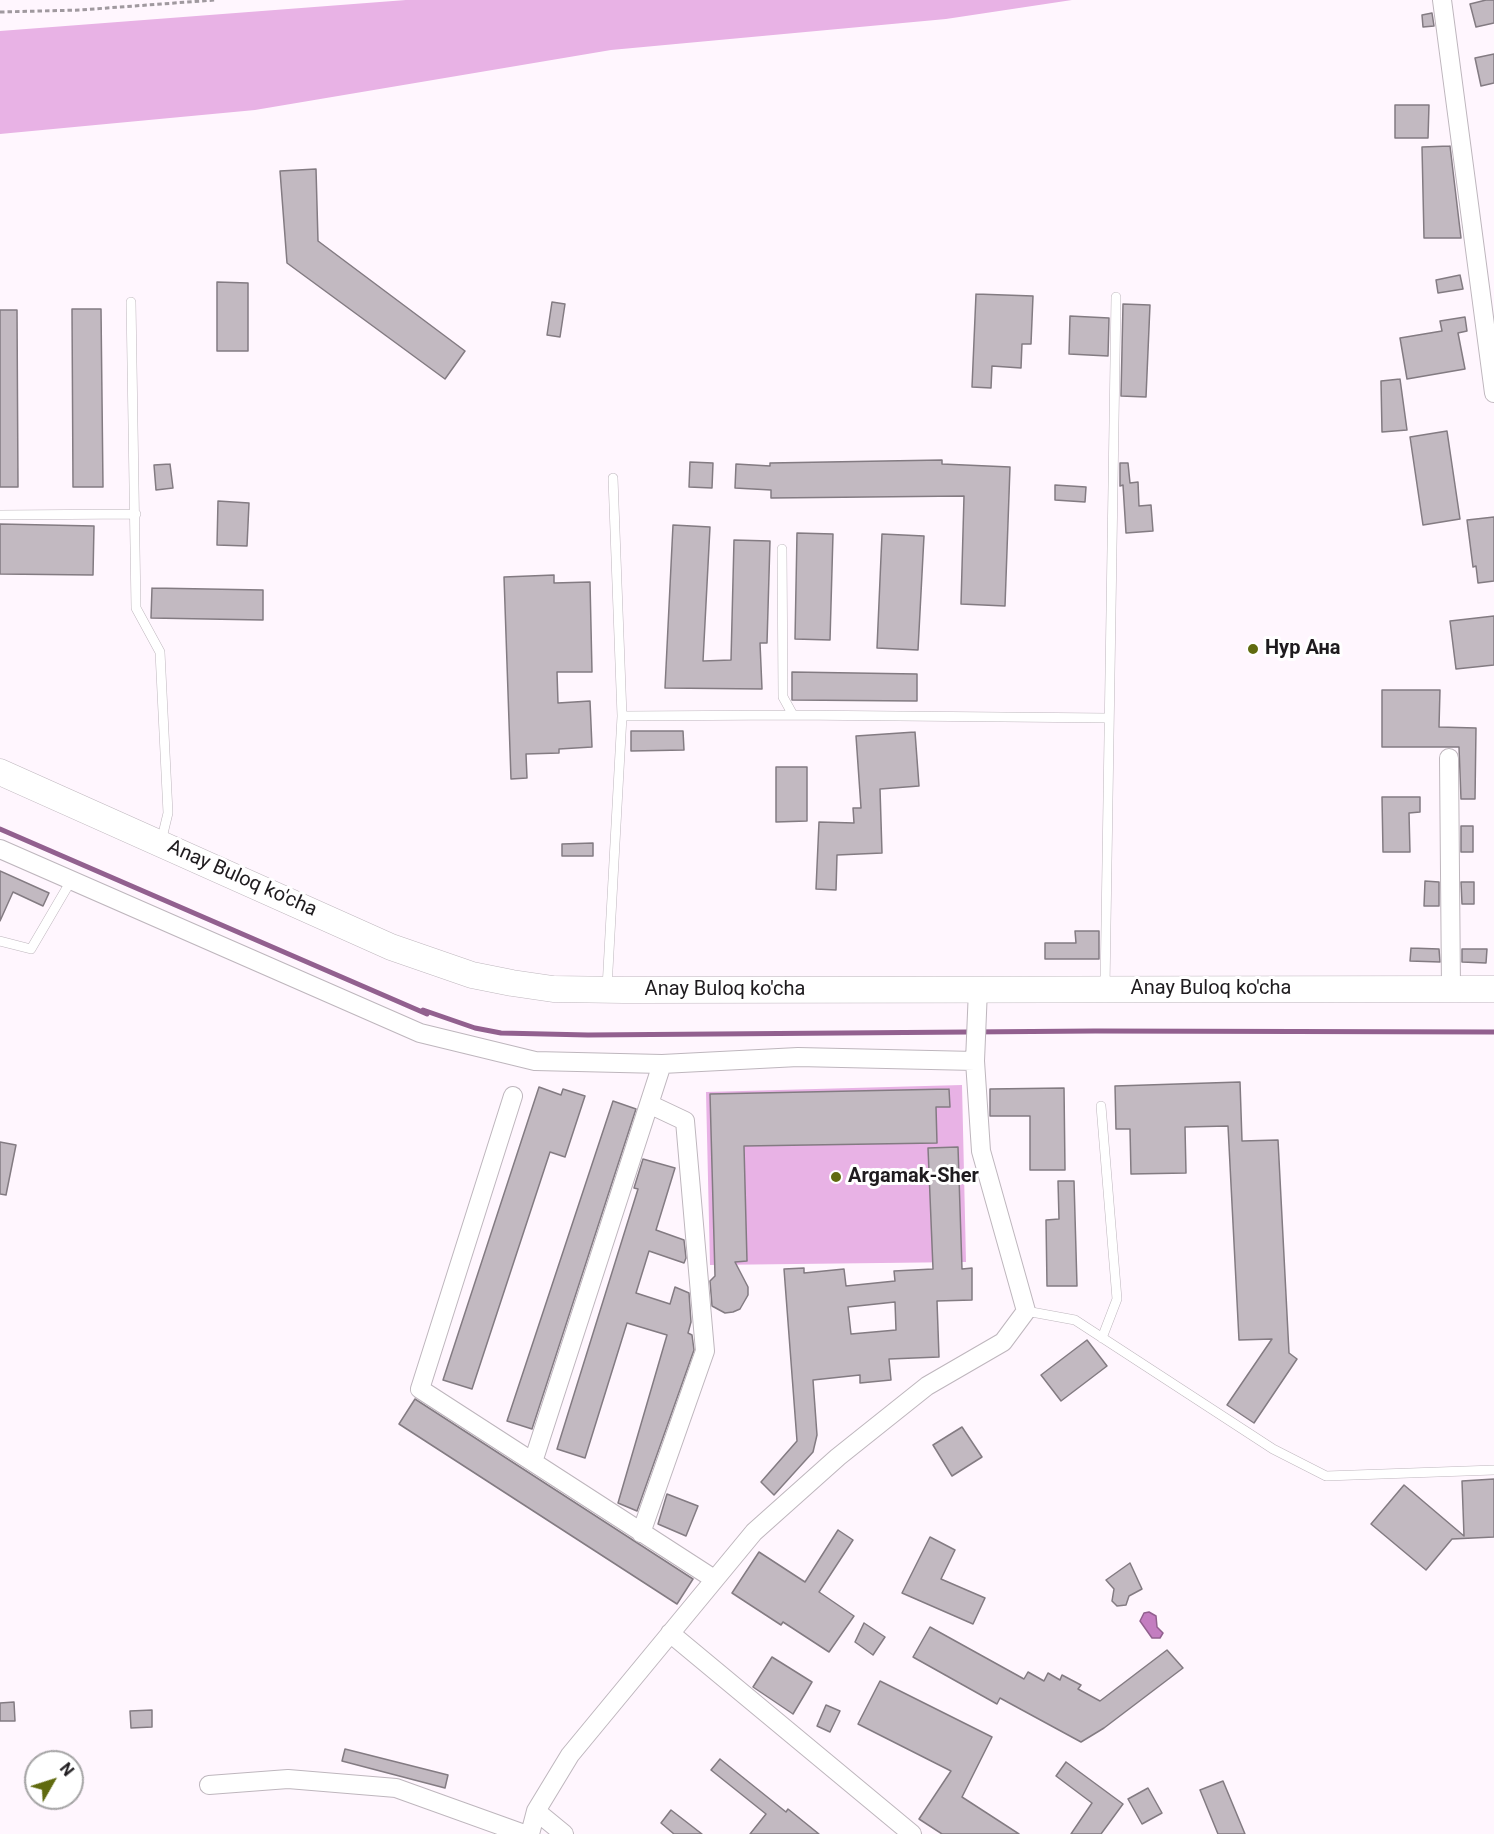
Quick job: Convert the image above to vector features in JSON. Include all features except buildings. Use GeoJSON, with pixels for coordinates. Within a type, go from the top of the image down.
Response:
{"type":"FeatureCollection","features":[{"type":"Feature","properties":{"kind":"main road","name":"Anay Buloq ko'cha"},"geometry":{"type":"LineString","coordinates":[[0,772],[161,842],[391,947],[472,975],[553,989],[1494,989]]}},
{"type":"Feature","properties":{"kind":"street"},"geometry":{"type":"LineString","coordinates":[[1442,0],[1494,393]]}},
{"type":"Feature","properties":{"kind":"street"},"geometry":{"type":"LineString","coordinates":[[1449,758],[1451,989]]}},
{"type":"Feature","properties":{"kind":"street"},"geometry":{"type":"LineString","coordinates":[[0,849],[420,1033],[535,1061],[662,1064],[798,1057],[975,1061]]}},
{"type":"Feature","properties":{"kind":"street"},"geometry":{"type":"LineString","coordinates":[[530,1834],[536,1811],[570,1755],[754,1532],[838,1457],[927,1386],[1003,1342],[1026,1311],[981,1151],[975,1061],[978,989]]}},
{"type":"Feature","properties":{"kind":"street"},"geometry":{"type":"LineString","coordinates":[[534,1462],[662,1064]]}},
{"type":"Feature","properties":{"kind":"street"},"geometry":{"type":"LineString","coordinates":[[513,1096],[420,1389],[714,1579]]}},
{"type":"Feature","properties":{"kind":"street"},"geometry":{"type":"LineString","coordinates":[[641,1533],[705,1351],[685,1121],[649,1104]]}},
{"type":"Feature","properties":{"kind":"street"},"geometry":{"type":"LineString","coordinates":[[670,1633],[912,1834]]}},
{"type":"Feature","properties":{"kind":"street"},"geometry":{"type":"LineString","coordinates":[[209,1785],[288,1779],[396,1788],[524,1834]]}},
{"type":"Feature","properties":{"kind":"street"},"geometry":{"type":"LineString","coordinates":[[536,1811],[564,1834]]}},
{"type":"Feature","properties":{"kind":"lane"},"geometry":{"type":"LineString","coordinates":[[1105,989],[1116,297]]}},
{"type":"Feature","properties":{"kind":"lane"},"geometry":{"type":"LineString","coordinates":[[131,302],[136,608],[160,652],[168,813],[161,842]]}},
{"type":"Feature","properties":{"kind":"lane"},"geometry":{"type":"LineString","coordinates":[[607,990],[622,716],[613,478]]}},
{"type":"Feature","properties":{"kind":"lane"},"geometry":{"type":"LineString","coordinates":[[0,514],[136,514]]}},
{"type":"Feature","properties":{"kind":"lane"},"geometry":{"type":"LineString","coordinates":[[782,549],[783,697],[793,715]]}},
{"type":"Feature","properties":{"kind":"lane"},"geometry":{"type":"LineString","coordinates":[[622,716],[1108,718]]}},
{"type":"Feature","properties":{"kind":"lane"},"geometry":{"type":"LineString","coordinates":[[0,941],[31,949],[72,879]]}},
{"type":"Feature","properties":{"kind":"lane"},"geometry":{"type":"LineString","coordinates":[[1101,1106],[1117,1299],[1102,1338]]}},
{"type":"Feature","properties":{"kind":"lane"},"geometry":{"type":"LineString","coordinates":[[1026,1311],[1075,1320],[1273,1449],[1326,1476],[1494,1470]]}},
{"type":"Feature","properties":{"kind":"path"},"geometry":{"type":"LineString","coordinates":[[0,12],[215,0]]}},
{"type":"Feature","properties":{"kind":"shaded area"},"geometry":{"type":"Polygon","coordinates":[[[406,0],[1072,0],[946,19],[611,50],[255,110],[0,134],[0,31],[406,0]]]}},
{"type":"Feature","properties":{"kind":"shaded area","name":"Argamak-Sher"},"geometry":{"type":"Polygon","coordinates":[[[962,1085],[966,1262],[710,1265],[706,1092],[962,1085]]]}},
{"type":"Feature","properties":{"kind":"shaded area"},"geometry":{"type":"Polygon","coordinates":[[[1149,1612],[1156,1616],[1157,1627],[1163,1633],[1160,1638],[1152,1638],[1140,1621],[1144,1613],[1149,1612]]]}},
{"type":"Feature","properties":{"kind":"waterway"},"geometry":{"type":"LineString","coordinates":[[0,829],[427,1014],[423,1010],[475,1028],[501,1033],[588,1035],[1095,1031],[1494,1032]]}},
{"type":"Feature","properties":{"kind":"place","name":"Нур Ана"},"geometry":{"type":"Point","coordinates":[1253,649]}},
{"type":"Feature","properties":{"kind":"place","name":"Argamak-Sher"},"geometry":{"type":"Point","coordinates":[836,1177]}}]}
